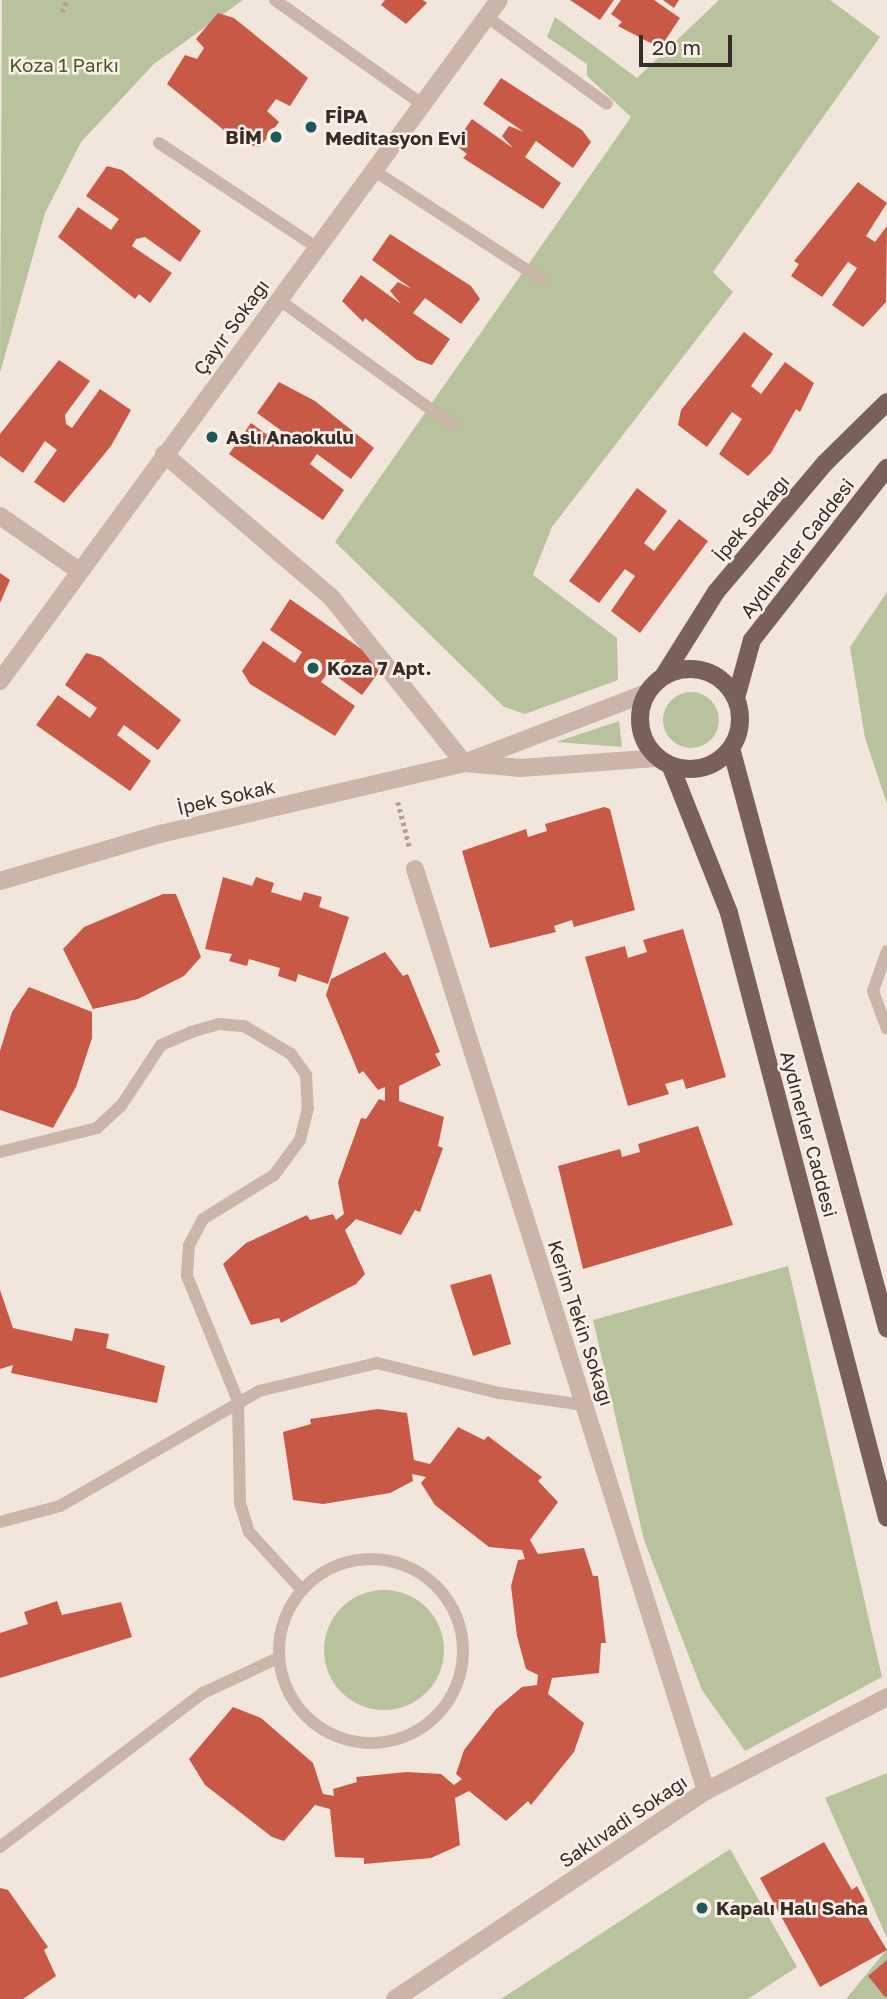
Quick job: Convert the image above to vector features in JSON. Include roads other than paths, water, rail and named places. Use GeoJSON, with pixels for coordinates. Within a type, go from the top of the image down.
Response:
{"type":"FeatureCollection","features":[{"type":"Feature","properties":{"kind":"main road","name":"İpek Sokağı"},"geometry":{"type":"LineString","coordinates":[[664,675],[716,592],[825,463],[887,401]]}},
{"type":"Feature","properties":{"kind":"main road","name":"Aydınerler Caddesi"},"geometry":{"type":"LineString","coordinates":[[736,698],[752,640],[887,468]]}},
{"type":"Feature","properties":{"kind":"main road"},"geometry":{"type":"LineString","coordinates":[[681,669],[712,673],[736,698],[741,716],[731,748],[699,769],[664,762],[639,727],[646,693],[664,675],[681,669]]}},
{"type":"Feature","properties":{"kind":"main road","name":"Aydınerler Caddesi"},"geometry":{"type":"LineString","coordinates":[[731,748],[887,1328]]}},
{"type":"Feature","properties":{"kind":"main road","name":"Aydınerler Caddesi"},"geometry":{"type":"LineString","coordinates":[[664,762],[729,914],[887,1518]]}},
{"type":"Feature","properties":{"kind":"street","name":"Çayır Sokağı"},"geometry":{"type":"LineString","coordinates":[[0,681],[78,570],[499,0]]}},
{"type":"Feature","properties":{"kind":"street"},"geometry":{"type":"LineString","coordinates":[[164,454],[331,597],[464,763],[520,768],[664,762]]}},
{"type":"Feature","properties":{"kind":"street"},"geometry":{"type":"LineString","coordinates":[[0,516],[78,570]]}},
{"type":"Feature","properties":{"kind":"street"},"geometry":{"type":"LineString","coordinates":[[464,763],[503,743],[646,693]]}},
{"type":"Feature","properties":{"kind":"street","name":"İpek Sokak"},"geometry":{"type":"LineString","coordinates":[[0,881],[160,834],[464,763]]}},
{"type":"Feature","properties":{"kind":"street","name":"Kerim Tekin Sokağı"},"geometry":{"type":"LineString","coordinates":[[415,869],[706,1791]]}},
{"type":"Feature","properties":{"kind":"street","name":"Saklıvadi Sokağı"},"geometry":{"type":"LineString","coordinates":[[395,1999],[706,1791],[887,1697]]}},
{"type":"Feature","properties":{"kind":"lane"},"geometry":{"type":"LineString","coordinates":[[275,0],[422,104]]}},
{"type":"Feature","properties":{"kind":"lane"},"geometry":{"type":"LineString","coordinates":[[487,17],[607,104]]}},
{"type":"Feature","properties":{"kind":"lane"},"geometry":{"type":"LineString","coordinates":[[159,143],[316,247]]}},
{"type":"Feature","properties":{"kind":"lane"},"geometry":{"type":"LineString","coordinates":[[373,170],[541,279]]}},
{"type":"Feature","properties":{"kind":"lane"},"geometry":{"type":"LineString","coordinates":[[278,299],[453,425]]}},
{"type":"Feature","properties":{"kind":"lane"},"geometry":{"type":"LineString","coordinates":[[887,951],[873,991],[887,1030]]}},
{"type":"Feature","properties":{"kind":"lane"},"geometry":{"type":"LineString","coordinates":[[0,1152],[97,1128],[121,1106],[160,1045],[191,1032],[219,1024],[244,1026],[292,1054],[306,1075],[300,1140],[274,1175],[203,1219],[189,1245],[187,1276],[238,1401],[240,1503],[246,1523],[261,1552],[302,1590]]}},
{"type":"Feature","properties":{"kind":"lane"},"geometry":{"type":"LineString","coordinates":[[0,1522],[60,1506],[238,1401],[377,1363],[499,1393],[584,1405]]}},
{"type":"Feature","properties":{"kind":"lane"},"geometry":{"type":"LineString","coordinates":[[374,1558],[405,1565],[432,1582],[452,1606],[463,1636],[459,1677],[434,1719],[410,1736],[381,1744],[351,1742],[301,1712],[278,1658],[281,1628],[302,1590],[344,1563],[374,1558]]}},
{"type":"Feature","properties":{"kind":"lane"},"geometry":{"type":"LineString","coordinates":[[0,1847],[203,1693],[278,1658]]}},
{"type":"Feature","properties":{"kind":"place","name":"FİPA Meditasyon Evi"},"geometry":{"type":"Point","coordinates":[311,127]}},
{"type":"Feature","properties":{"kind":"place","name":"BİM"},"geometry":{"type":"Point","coordinates":[276,137]}},
{"type":"Feature","properties":{"kind":"place","name":"Aslı Anaokulu"},"geometry":{"type":"Point","coordinates":[212,437]}},
{"type":"Feature","properties":{"kind":"place","name":"Koza 7 Apt."},"geometry":{"type":"Point","coordinates":[313,668]}},
{"type":"Feature","properties":{"kind":"place","name":"Kapalı Halı Saha"},"geometry":{"type":"Point","coordinates":[702,1908]}},
{"type":"Feature","properties":{"kind":"park label","name":"Koza 1 Parkı"},"geometry":{"type":"Point","coordinates":[64,65]}}]}
